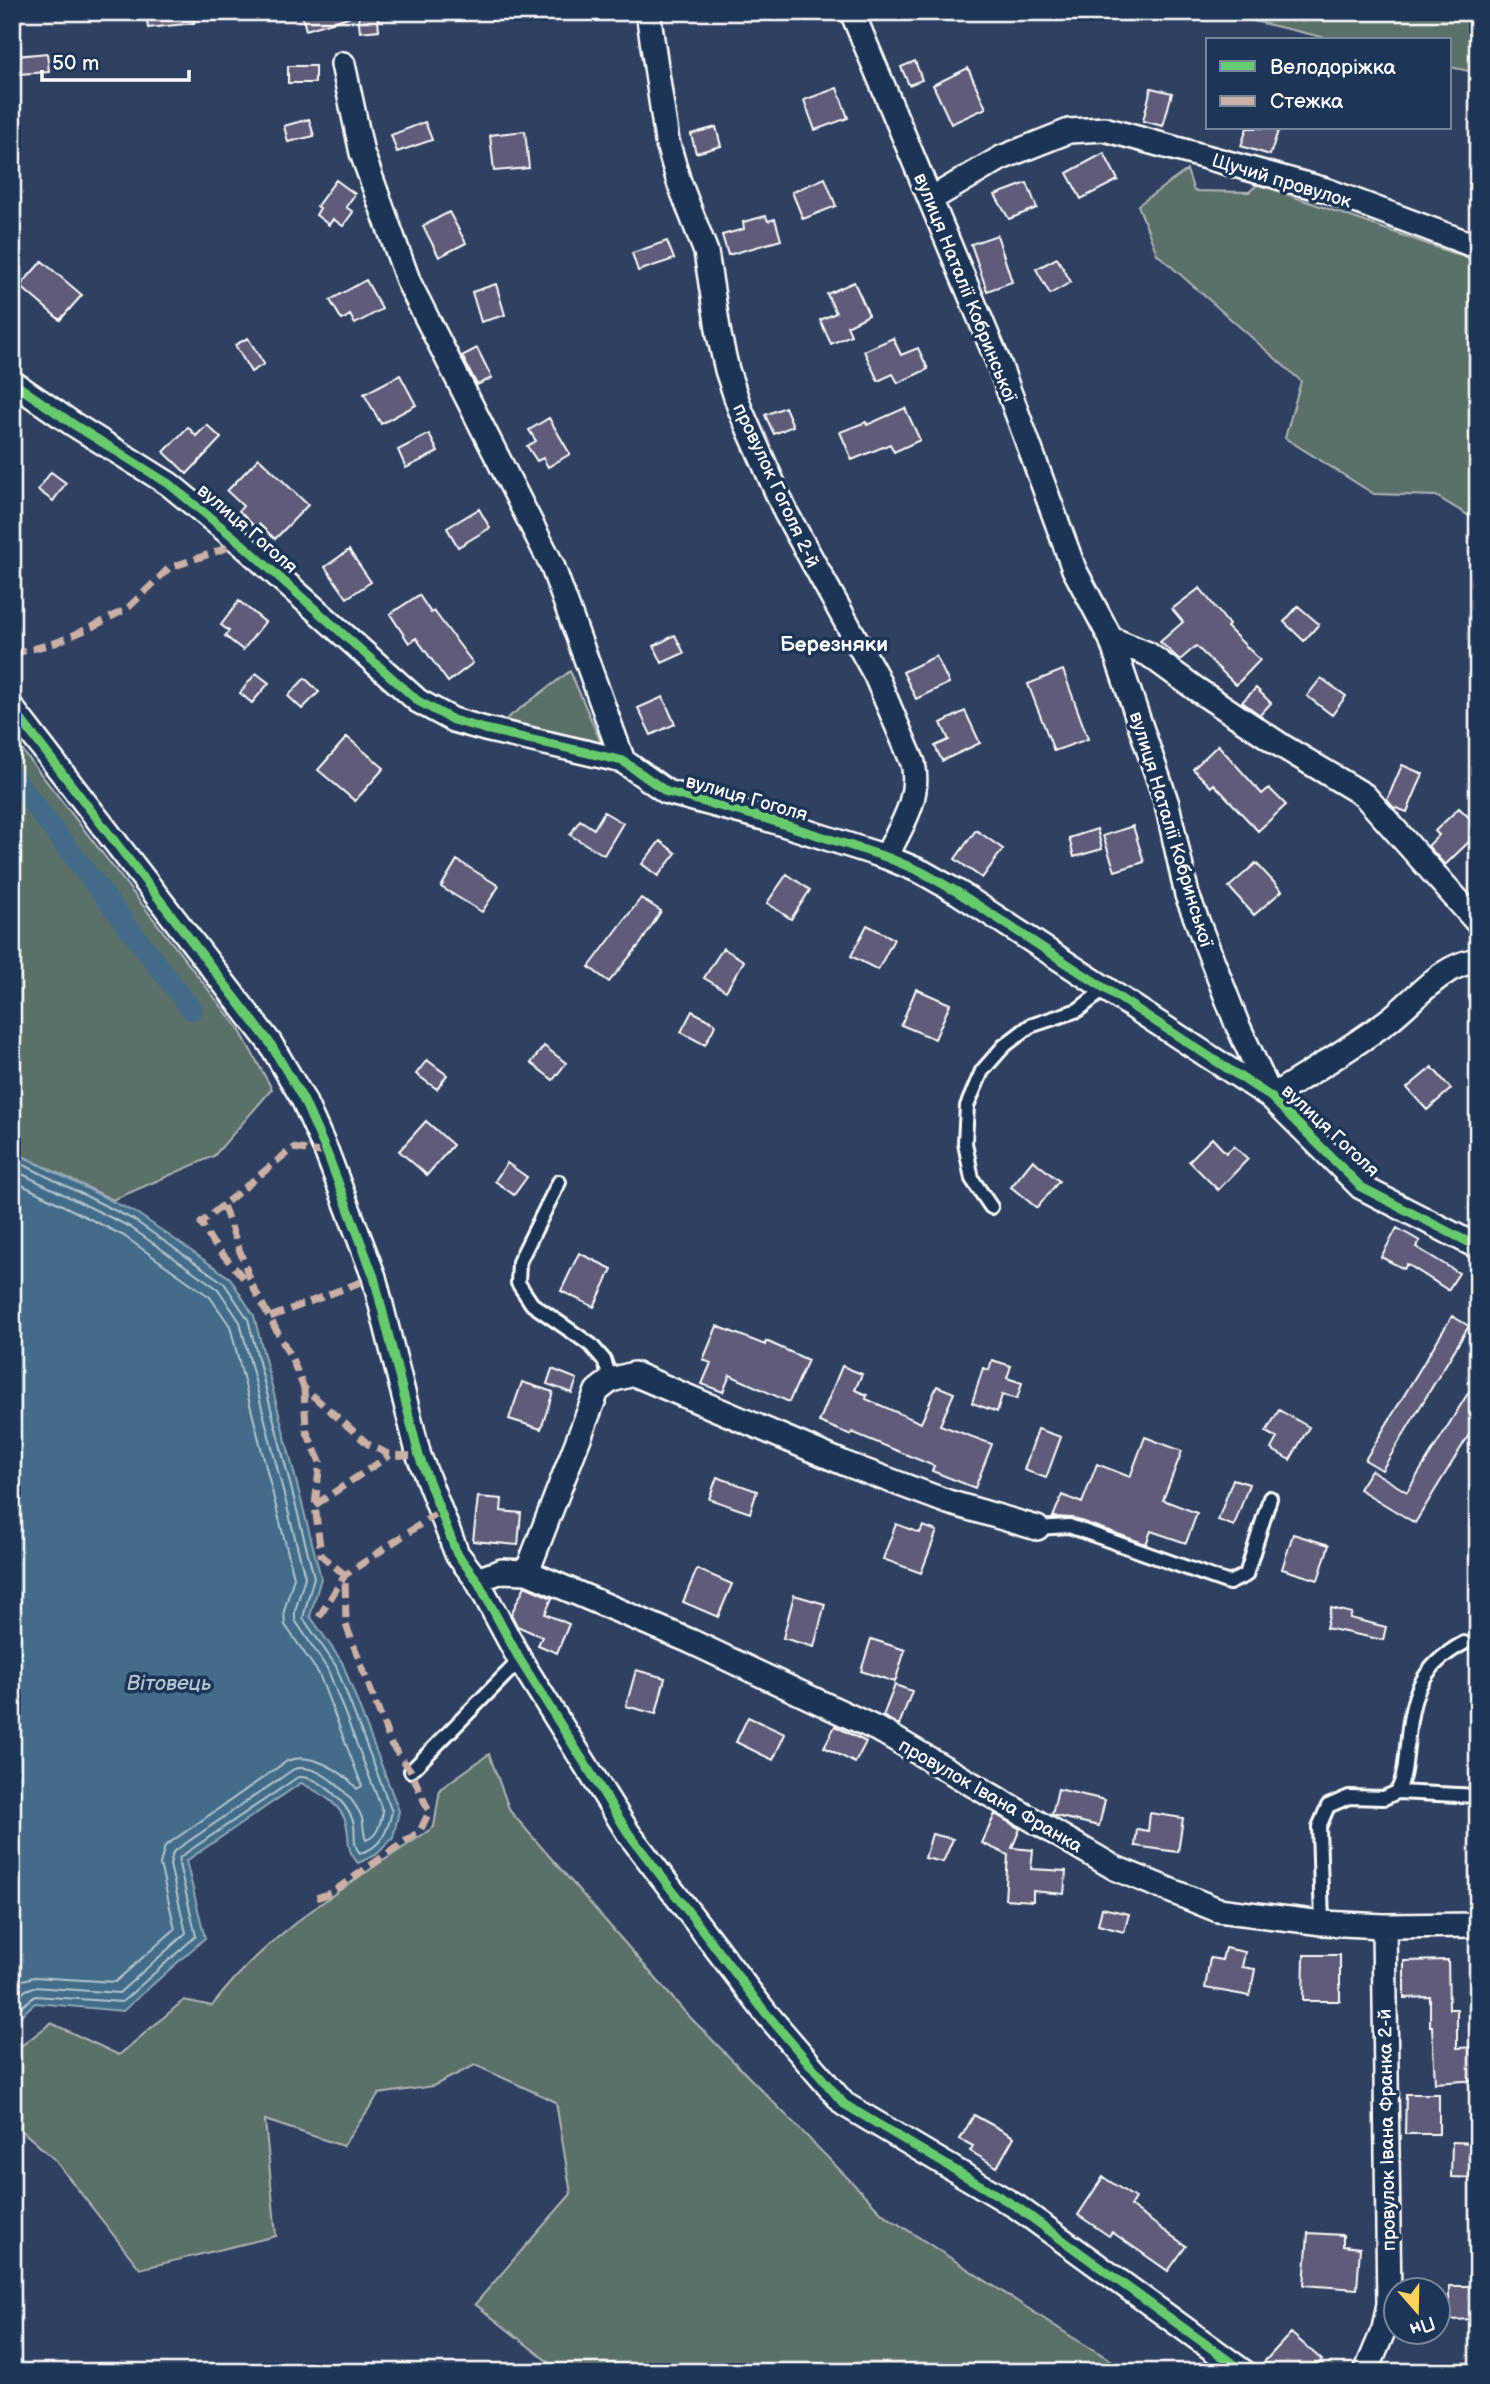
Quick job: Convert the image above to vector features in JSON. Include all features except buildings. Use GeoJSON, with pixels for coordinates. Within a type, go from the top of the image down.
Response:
{"type":"FeatureCollection","features":[{"type":"Feature","properties":{"kind":"street","name":"провулок Гоголя 2-й"},"geometry":{"type":"LineString","coordinates":[[648,12],[667,141],[679,182],[706,252],[719,335],[740,409],[765,469],[799,537],[876,676],[913,763],[917,778],[916,788],[911,805],[886,857]]}},
{"type":"Feature","properties":{"kind":"street","name":"вулиця Наталії Кобринської"},"geometry":{"type":"LineString","coordinates":[[852,12],[999,364],[1074,569],[1111,639],[1167,804],[1187,895],[1237,1024],[1271,1097]]}},
{"type":"Feature","properties":{"kind":"street"},"geometry":{"type":"LineString","coordinates":[[343,64],[362,153],[408,283],[552,565],[623,761]]}},
{"type":"Feature","properties":{"kind":"street","name":"Щучий провулок"},"geometry":{"type":"LineString","coordinates":[[931,199],[1001,158],[1069,131],[1104,129],[1326,190],[1478,247]]}},
{"type":"Feature","properties":{"kind":"street","name":"вулиця Гоголя"},"geometry":{"type":"LineString","coordinates":[[12,382],[169,484],[241,543],[418,701],[453,720],[623,761],[667,792],[768,819],[886,857],[922,872],[960,893],[1271,1097],[1361,1186],[1478,1247]]}},
{"type":"Feature","properties":{"kind":"street"},"geometry":{"type":"LineString","coordinates":[[1111,639],[1148,653],[1271,739],[1364,795],[1478,923]]}},
{"type":"Feature","properties":{"kind":"street"},"geometry":{"type":"LineString","coordinates":[[12,708],[270,1043],[303,1099],[327,1153],[374,1277],[419,1456],[457,1554],[477,1580],[520,1660],[629,1834],[765,2012],[844,2104],[1017,2207],[1244,2372]]}},
{"type":"Feature","properties":{"kind":"street"},"geometry":{"type":"LineString","coordinates":[[1271,1097],[1390,1019],[1439,976],[1478,960]]}},
{"type":"Feature","properties":{"kind":"street"},"geometry":{"type":"LineString","coordinates":[[527,1572],[597,1391],[611,1380],[634,1374],[846,1464],[948,1502],[1037,1528]]}},
{"type":"Feature","properties":{"kind":"street","name":"провулок Івана Франка"},"geometry":{"type":"LineString","coordinates":[[477,1580],[502,1571],[527,1572],[690,1641],[883,1732],[1115,1868],[1219,1910],[1322,1923],[1384,1926],[1478,1925]]}},
{"type":"Feature","properties":{"kind":"street","name":"провулок Івана Франка 2-й"},"geometry":{"type":"LineString","coordinates":[[1366,2372],[1384,2329],[1389,2304],[1384,1926]]}},
{"type":"Feature","properties":{"kind":"lane"},"geometry":{"type":"LineString","coordinates":[[991,1207],[972,1179],[965,1143],[967,1106],[982,1071],[1004,1046],[1030,1026],[1078,1010],[1105,989]]}},
{"type":"Feature","properties":{"kind":"lane"},"geometry":{"type":"LineString","coordinates":[[559,1182],[520,1262],[518,1283],[533,1304],[590,1345],[604,1360],[611,1380]]}},
{"type":"Feature","properties":{"kind":"lane"},"geometry":{"type":"LineString","coordinates":[[1037,1528],[1069,1526],[1229,1583],[1246,1575],[1270,1498]]}},
{"type":"Feature","properties":{"kind":"lane"},"geometry":{"type":"LineString","coordinates":[[1397,1793],[1404,1779],[1410,1714],[1423,1678],[1443,1654],[1464,1643]]}},
{"type":"Feature","properties":{"kind":"lane"},"geometry":{"type":"LineString","coordinates":[[411,1771],[520,1660]]}},
{"type":"Feature","properties":{"kind":"lane"},"geometry":{"type":"LineString","coordinates":[[1322,1923],[1319,1827],[1328,1806],[1349,1797],[1384,1798],[1397,1793],[1478,1796]]}},
{"type":"Feature","properties":{"kind":"green space"},"geometry":{"type":"Polygon","coordinates":[[[1215,12],[1478,12],[1478,73],[1452,67],[1452,38],[1326,38],[1215,12]]]}},
{"type":"Feature","properties":{"kind":"green space"},"geometry":{"type":"Polygon","coordinates":[[[1187,170],[1194,191],[1249,192],[1258,184],[1478,262],[1478,528],[1474,519],[1436,496],[1374,494],[1285,438],[1301,381],[1157,254],[1138,205],[1187,170]]]}},
{"type":"Feature","properties":{"kind":"green space"},"geometry":{"type":"Polygon","coordinates":[[[570,671],[603,747],[501,723],[570,671]]]}},
{"type":"Feature","properties":{"kind":"green space"},"geometry":{"type":"Polygon","coordinates":[[[12,737],[239,1029],[272,1089],[214,1156],[113,1200],[12,1151],[12,737]]]}},
{"type":"Feature","properties":{"kind":"green space"},"geometry":{"type":"Polygon","coordinates":[[[489,1754],[510,1811],[684,2011],[883,2214],[1072,2337],[1131,2372],[561,2372],[475,2304],[571,2194],[556,2102],[475,2065],[433,2086],[379,2094],[343,2146],[265,2120],[276,2236],[140,2269],[54,2159],[20,2129],[12,2115],[12,2053],[51,2023],[119,2055],[184,2000],[212,2006],[235,1978],[287,1929],[434,1827],[440,1789],[489,1754]]]}},
{"type":"Feature","properties":{"kind":"water","name":"Вітовець"},"geometry":{"type":"Polygon","coordinates":[[[12,1151],[138,1214],[230,1278],[254,1316],[321,1578],[310,1616],[342,1662],[399,1811],[393,1838],[376,1855],[358,1863],[350,1850],[347,1827],[341,1812],[330,1800],[301,1783],[186,1861],[205,1938],[123,2011],[35,2003],[12,2023],[12,1151]]]}},
{"type":"Feature","properties":{"kind":"waterway"},"geometry":{"type":"LineString","coordinates":[[12,776],[192,1010]]}},
{"type":"Feature","properties":{"kind":"marked path"},"geometry":{"type":"LineString","coordinates":[[12,654],[55,643],[92,627],[128,608],[169,568],[241,543]]}},
{"type":"Feature","properties":{"kind":"marked path"},"geometry":{"type":"LineString","coordinates":[[327,1153],[293,1148],[223,1205],[253,1287],[292,1359],[304,1388],[368,1444],[390,1455],[419,1456]]}},
{"type":"Feature","properties":{"kind":"marked path"},"geometry":{"type":"LineString","coordinates":[[223,1205],[201,1223],[212,1242],[248,1283]]}},
{"type":"Feature","properties":{"kind":"marked path"},"geometry":{"type":"LineString","coordinates":[[270,1317],[374,1277]]}},
{"type":"Feature","properties":{"kind":"marked path"},"geometry":{"type":"LineString","coordinates":[[304,1388],[306,1430],[320,1462],[315,1505],[321,1555],[345,1575],[346,1625],[391,1744],[411,1771],[429,1812],[420,1831],[331,1893],[316,1898]]}},
{"type":"Feature","properties":{"kind":"marked path"},"geometry":{"type":"LineString","coordinates":[[315,1505],[390,1455]]}},
{"type":"Feature","properties":{"kind":"marked path"},"geometry":{"type":"LineString","coordinates":[[319,1617],[345,1575],[440,1511]]}},
{"type":"Feature","properties":{"kind":"cycle path"},"geometry":{"type":"LineString","coordinates":[[12,382],[169,484],[241,543],[418,701],[453,720],[623,761],[667,792],[767,819],[886,857],[922,872],[959,893],[1271,1097],[1361,1187],[1478,1247]]}},
{"type":"Feature","properties":{"kind":"cycle path"},"geometry":{"type":"LineString","coordinates":[[12,708],[270,1043],[303,1099],[327,1153],[374,1277],[419,1456],[457,1554],[477,1580],[520,1660],[629,1834],[765,2012],[844,2104],[1017,2207],[1244,2372]]}},
{"type":"Feature","properties":{"kind":"district","name":"Березняки"},"geometry":{"type":"Point","coordinates":[834,644]}}]}
